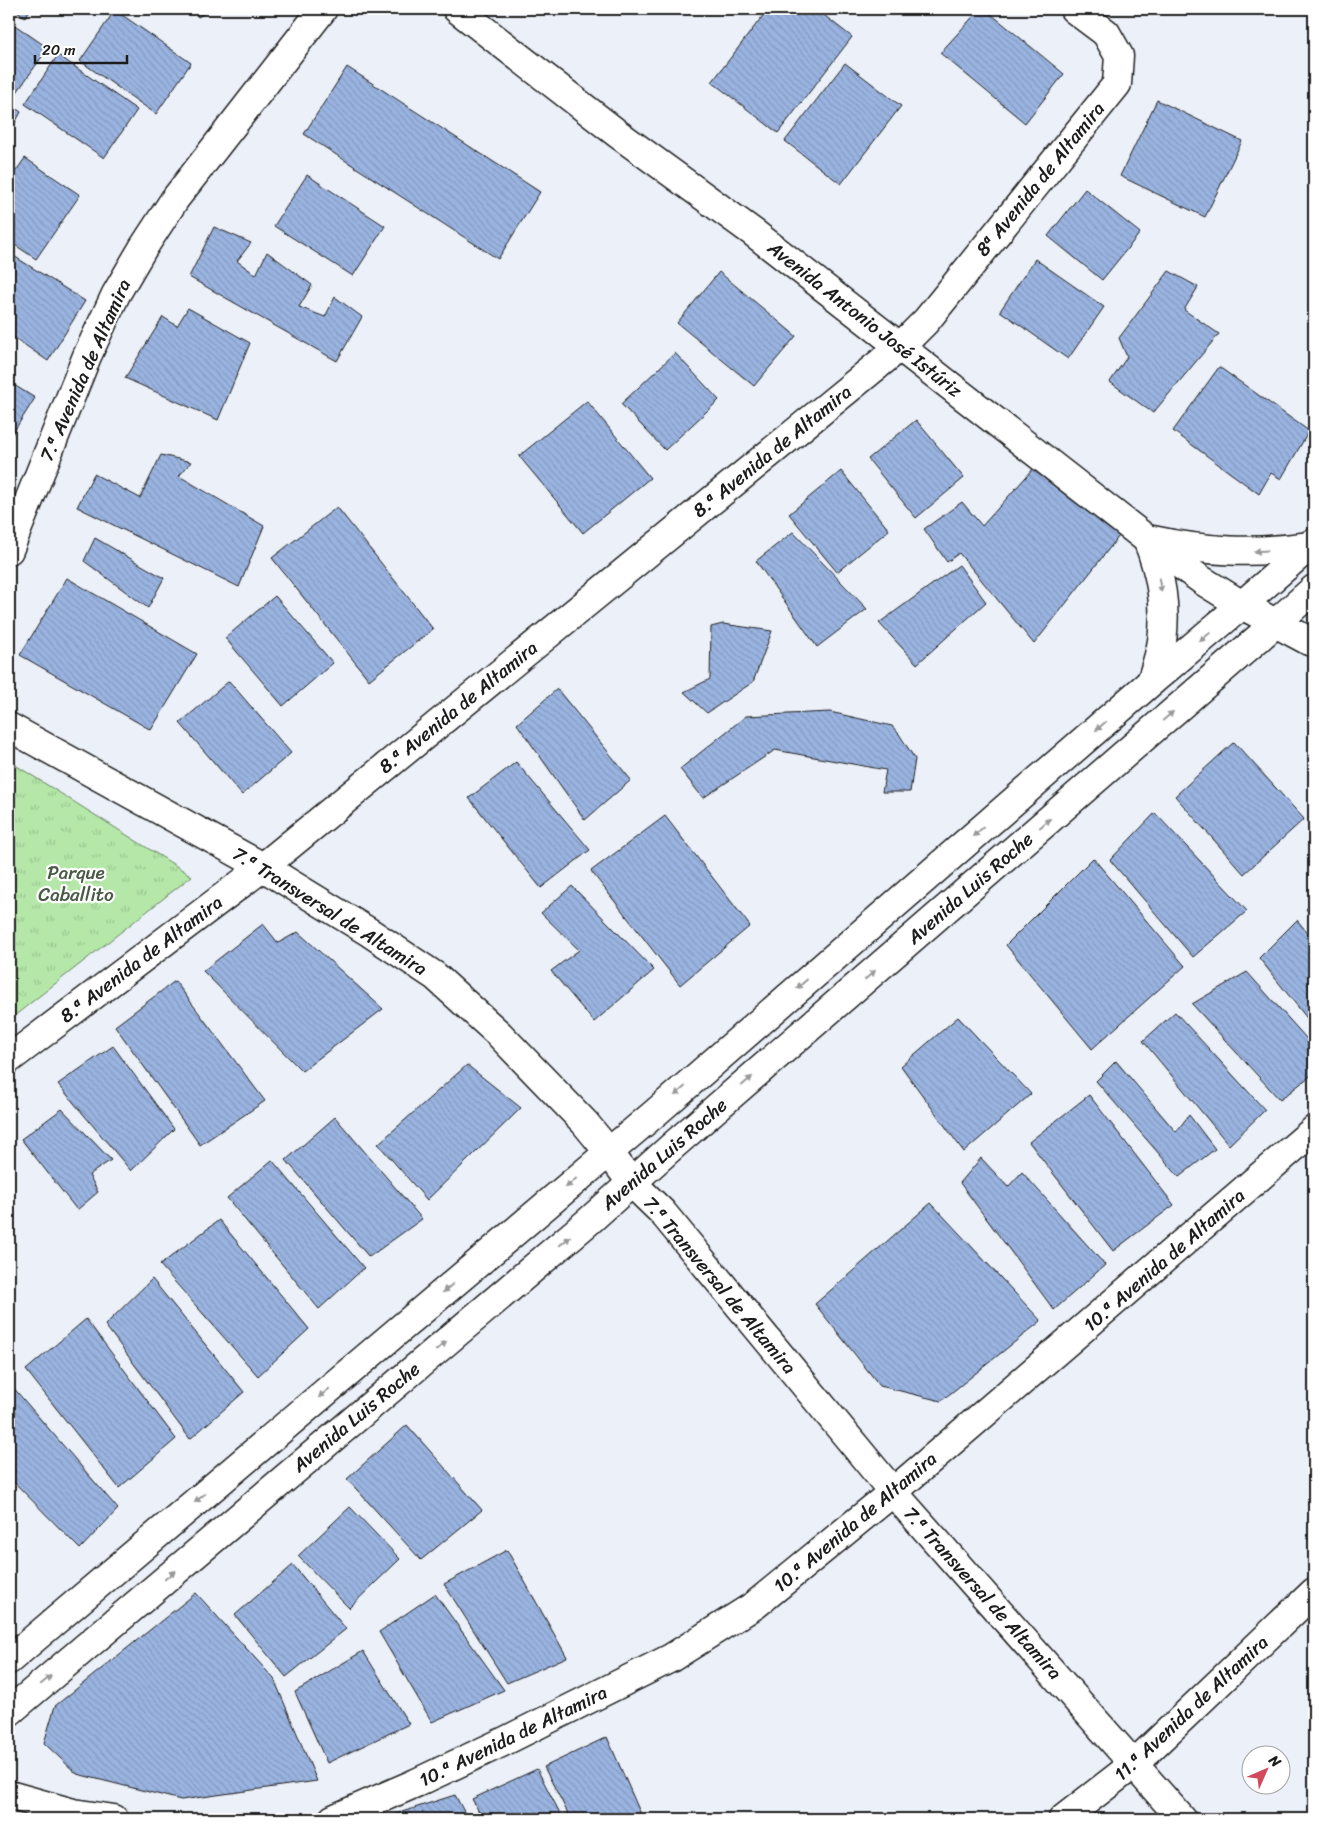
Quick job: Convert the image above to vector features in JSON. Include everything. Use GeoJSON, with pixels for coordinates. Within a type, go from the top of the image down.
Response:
{"type":"FeatureCollection","features":[{"type":"Feature","properties":{"kind":"street","name":"7.ª Avenida de Altamira"},"geometry":{"type":"LineString","coordinates":[[9,550],[87,356],[120,286],[175,199],[323,9]]}},
{"type":"Feature","properties":{"kind":"street","name":"Avenida Antonio José Istúriz"},"geometry":{"type":"LineString","coordinates":[[457,9],[618,134],[754,233],[1203,581],[1242,605],[1314,642]]}},
{"type":"Feature","properties":{"kind":"street","name":"8ª Avenida de Altamira"},"geometry":{"type":"LineString","coordinates":[[901,346],[926,321],[1117,84],[1119,56],[1106,33],[1074,9]]}},
{"type":"Feature","properties":{"kind":"street","name":"8.ª Avenida de Altamira"},"geometry":{"type":"LineString","coordinates":[[9,1059],[262,866],[901,346]]}},
{"type":"Feature","properties":{"kind":"street"},"geometry":{"type":"LineString","coordinates":[[1147,539],[1219,551],[1244,552],[1312,544]]}},
{"type":"Feature","properties":{"kind":"street"},"geometry":{"type":"LineString","coordinates":[[1147,539],[1155,559],[1164,606],[1162,643],[1151,682]]}},
{"type":"Feature","properties":{"kind":"street","name":"Avenida Luis Roche"},"geometry":{"type":"LineString","coordinates":[[9,1660],[608,1151],[1312,544]]}},
{"type":"Feature","properties":{"kind":"street","name":"Avenida Luis Roche"},"geometry":{"type":"LineString","coordinates":[[9,1712],[581,1227],[1314,589]]}},
{"type":"Feature","properties":{"kind":"street","name":"Avenida Antonio José Istúriz"},"geometry":{"type":"LineString","coordinates":[[1277,622],[1314,622]]}},
{"type":"Feature","properties":{"kind":"street","name":"7.ª Transversal de Altamira"},"geometry":{"type":"LineString","coordinates":[[9,727],[262,866],[369,932],[435,976],[499,1034],[585,1123],[631,1182],[662,1212],[893,1492],[1182,1819]]}},
{"type":"Feature","properties":{"kind":"street","name":"10.ª Avenida de Altamira"},"geometry":{"type":"LineString","coordinates":[[333,1819],[503,1742],[671,1658],[755,1605],[893,1492],[1314,1130]]}},
{"type":"Feature","properties":{"kind":"street","name":"11.ª Avenida de Altamira"},"geometry":{"type":"LineString","coordinates":[[1063,1819],[1134,1764],[1314,1592]]}},
{"type":"Feature","properties":{"kind":"street"},"geometry":{"type":"LineString","coordinates":[[9,1795],[73,1814],[114,1819]]}},
{"type":"Feature","properties":{"kind":"green space","name":"Parque Caballito"},"geometry":{"type":"Polygon","coordinates":[[[9,761],[192,876],[9,1020],[9,761]]]}},
{"type":"Feature","properties":{"kind":"building"},"geometry":{"type":"Polygon","coordinates":[[[14,9],[31,9],[25,17],[14,9]]]}},
{"type":"Feature","properties":{"kind":"building"},"geometry":{"type":"Polygon","coordinates":[[[192,9],[212,9],[198,17],[192,9]]]}},
{"type":"Feature","properties":{"kind":"building"},"geometry":{"type":"Polygon","coordinates":[[[768,9],[816,9],[852,37],[778,133],[712,82],[768,9]]]}},
{"type":"Feature","properties":{"kind":"building"},"geometry":{"type":"Polygon","coordinates":[[[980,9],[985,9],[1064,74],[1025,123],[940,53],[980,9]]]}},
{"type":"Feature","properties":{"kind":"building"},"geometry":{"type":"Polygon","coordinates":[[[115,10],[191,63],[156,114],[80,61],[115,10]]]}},
{"type":"Feature","properties":{"kind":"building"},"geometry":{"type":"Polygon","coordinates":[[[9,21],[48,48],[15,95],[9,91],[9,21]]]}},
{"type":"Feature","properties":{"kind":"building"},"geometry":{"type":"Polygon","coordinates":[[[58,55],[137,110],[104,158],[25,104],[58,55]]]}},
{"type":"Feature","properties":{"kind":"building"},"geometry":{"type":"Polygon","coordinates":[[[845,63],[901,106],[841,184],[785,141],[845,63]]]}},
{"type":"Feature","properties":{"kind":"building"},"geometry":{"type":"Polygon","coordinates":[[[347,67],[540,192],[498,259],[304,134],[347,67]]]}},
{"type":"Feature","properties":{"kind":"building"},"geometry":{"type":"Polygon","coordinates":[[[1157,100],[1242,141],[1205,217],[1120,176],[1157,100]]]}},
{"type":"Feature","properties":{"kind":"building"},"geometry":{"type":"Polygon","coordinates":[[[9,104],[21,112],[9,134],[9,104]]]}},
{"type":"Feature","properties":{"kind":"building"},"geometry":{"type":"Polygon","coordinates":[[[25,158],[80,195],[36,259],[9,241],[9,181],[25,158]]]}},
{"type":"Feature","properties":{"kind":"building"},"geometry":{"type":"Polygon","coordinates":[[[307,175],[385,226],[353,276],[274,226],[307,175]]]}},
{"type":"Feature","properties":{"kind":"building"},"geometry":{"type":"Polygon","coordinates":[[[1085,189],[1140,233],[1102,280],[1048,236],[1085,189]]]}},
{"type":"Feature","properties":{"kind":"building"},"geometry":{"type":"Polygon","coordinates":[[[214,227],[251,243],[237,261],[256,275],[267,252],[312,285],[299,307],[325,317],[335,297],[362,317],[337,361],[189,277],[214,227]]]}},
{"type":"Feature","properties":{"kind":"building"},"geometry":{"type":"Polygon","coordinates":[[[9,253],[85,301],[48,361],[9,334],[9,253]]]}},
{"type":"Feature","properties":{"kind":"building"},"geometry":{"type":"Polygon","coordinates":[[[1035,259],[1104,307],[1068,359],[1000,311],[1035,259]]]}},
{"type":"Feature","properties":{"kind":"building"},"geometry":{"type":"Polygon","coordinates":[[[1169,271],[1198,287],[1184,310],[1219,334],[1153,413],[1110,382],[1127,357],[1119,338],[1169,271]]]}},
{"type":"Feature","properties":{"kind":"building"},"geometry":{"type":"Polygon","coordinates":[[[719,272],[796,336],[754,386],[677,323],[719,272]]]}},
{"type":"Feature","properties":{"kind":"building"},"geometry":{"type":"Polygon","coordinates":[[[188,308],[250,343],[218,420],[125,378],[163,317],[177,326],[188,308]]]}},
{"type":"Feature","properties":{"kind":"building"},"geometry":{"type":"Polygon","coordinates":[[[675,353],[719,400],[665,450],[621,404],[675,353]]]}},
{"type":"Feature","properties":{"kind":"building"},"geometry":{"type":"Polygon","coordinates":[[[1219,367],[1309,431],[1281,479],[1271,473],[1259,494],[1173,431],[1219,367]]]}},
{"type":"Feature","properties":{"kind":"building"},"geometry":{"type":"Polygon","coordinates":[[[9,382],[35,398],[9,439],[9,382]]]}},
{"type":"Feature","properties":{"kind":"building"},"geometry":{"type":"Polygon","coordinates":[[[587,401],[650,478],[583,533],[519,456],[587,401]]]}},
{"type":"Feature","properties":{"kind":"building"},"geometry":{"type":"Polygon","coordinates":[[[916,420],[964,478],[916,518],[868,459],[916,420]]]}},
{"type":"Feature","properties":{"kind":"building"},"geometry":{"type":"Polygon","coordinates":[[[161,455],[191,462],[179,476],[264,526],[239,587],[77,507],[94,474],[140,498],[161,455]]]}},
{"type":"Feature","properties":{"kind":"building"},"geometry":{"type":"Polygon","coordinates":[[[1034,468],[1119,536],[1034,644],[959,553],[947,562],[924,529],[962,502],[982,526],[1034,468]]]}},
{"type":"Feature","properties":{"kind":"building"},"geometry":{"type":"Polygon","coordinates":[[[841,471],[889,530],[837,572],[789,514],[841,471]]]}},
{"type":"Feature","properties":{"kind":"building"},"geometry":{"type":"Polygon","coordinates":[[[337,507],[433,629],[369,680],[272,558],[337,507]]]}},
{"type":"Feature","properties":{"kind":"building"},"geometry":{"type":"Polygon","coordinates":[[[793,532],[867,609],[817,647],[756,561],[793,532]]]}},
{"type":"Feature","properties":{"kind":"building"},"geometry":{"type":"Polygon","coordinates":[[[95,538],[164,578],[148,608],[84,561],[95,538]]]}},
{"type":"Feature","properties":{"kind":"building"},"geometry":{"type":"Polygon","coordinates":[[[959,565],[986,602],[917,664],[879,623],[959,565]]]}},
{"type":"Feature","properties":{"kind":"building"},"geometry":{"type":"Polygon","coordinates":[[[67,578],[197,654],[151,730],[20,655],[67,578]]]}},
{"type":"Feature","properties":{"kind":"building"},"geometry":{"type":"Polygon","coordinates":[[[275,596],[333,663],[283,706],[225,638],[275,596]]]}},
{"type":"Feature","properties":{"kind":"building"},"geometry":{"type":"Polygon","coordinates":[[[723,624],[772,631],[753,682],[707,713],[684,692],[710,679],[711,627],[723,624]]]}},
{"type":"Feature","properties":{"kind":"building"},"geometry":{"type":"Polygon","coordinates":[[[229,681],[291,753],[242,795],[180,723],[229,681]]]}},
{"type":"Feature","properties":{"kind":"building"},"geometry":{"type":"Polygon","coordinates":[[[557,689],[631,780],[585,820],[517,724],[557,689]]]}},
{"type":"Feature","properties":{"kind":"building"},"geometry":{"type":"Polygon","coordinates":[[[830,712],[892,726],[915,759],[910,792],[882,792],[886,770],[775,750],[703,798],[680,769],[746,716],[830,712]]]}},
{"type":"Feature","properties":{"kind":"building"},"geometry":{"type":"Polygon","coordinates":[[[1234,742],[1304,819],[1244,874],[1175,796],[1234,742]]]}},
{"type":"Feature","properties":{"kind":"building"},"geometry":{"type":"Polygon","coordinates":[[[516,762],[590,850],[541,888],[469,798],[516,762]]]}},
{"type":"Feature","properties":{"kind":"building"},"geometry":{"type":"Polygon","coordinates":[[[1155,813],[1247,911],[1193,957],[1110,860],[1155,813]]]}},
{"type":"Feature","properties":{"kind":"building"},"geometry":{"type":"Polygon","coordinates":[[[665,816],[750,926],[680,985],[591,871],[665,816]]]}},
{"type":"Feature","properties":{"kind":"building"},"geometry":{"type":"Polygon","coordinates":[[[1093,858],[1185,966],[1092,1049],[1006,945],[1093,858]]]}},
{"type":"Feature","properties":{"kind":"building"},"geometry":{"type":"Polygon","coordinates":[[[572,886],[654,970],[594,1022],[551,971],[579,950],[541,913],[572,886]]]}},
{"type":"Feature","properties":{"kind":"building"},"geometry":{"type":"Polygon","coordinates":[[[1314,901],[1314,919],[1306,909],[1314,901]]]}},
{"type":"Feature","properties":{"kind":"building"},"geometry":{"type":"Polygon","coordinates":[[[1297,920],[1314,941],[1314,1027],[1259,958],[1297,920]]]}},
{"type":"Feature","properties":{"kind":"building"},"geometry":{"type":"Polygon","coordinates":[[[263,924],[278,943],[298,932],[383,1009],[302,1071],[203,971],[263,924]]]}},
{"type":"Feature","properties":{"kind":"building"},"geometry":{"type":"Polygon","coordinates":[[[1247,972],[1314,1047],[1314,1073],[1280,1100],[1192,1004],[1247,972]]]}},
{"type":"Feature","properties":{"kind":"building"},"geometry":{"type":"Polygon","coordinates":[[[175,981],[265,1101],[200,1145],[115,1026],[175,981]]]}},
{"type":"Feature","properties":{"kind":"building"},"geometry":{"type":"Polygon","coordinates":[[[1175,1012],[1265,1110],[1229,1145],[1143,1041],[1175,1012]]]}},
{"type":"Feature","properties":{"kind":"building"},"geometry":{"type":"Polygon","coordinates":[[[958,1017],[1031,1094],[964,1152],[901,1066],[958,1017]]]}},
{"type":"Feature","properties":{"kind":"building"},"geometry":{"type":"Polygon","coordinates":[[[113,1046],[174,1129],[131,1171],[58,1084],[113,1046]]]}},
{"type":"Feature","properties":{"kind":"building"},"geometry":{"type":"Polygon","coordinates":[[[1116,1061],[1176,1132],[1189,1115],[1215,1149],[1179,1177],[1096,1081],[1116,1061]]]}},
{"type":"Feature","properties":{"kind":"building"},"geometry":{"type":"Polygon","coordinates":[[[467,1065],[521,1108],[427,1200],[378,1144],[467,1065]]]}},
{"type":"Feature","properties":{"kind":"building"},"geometry":{"type":"Polygon","coordinates":[[[1089,1095],[1174,1205],[1113,1251],[1029,1142],[1089,1095]]]}},
{"type":"Feature","properties":{"kind":"building"},"geometry":{"type":"Polygon","coordinates":[[[62,1109],[111,1160],[89,1175],[98,1192],[77,1210],[21,1139],[62,1109]]]}},
{"type":"Feature","properties":{"kind":"building"},"geometry":{"type":"Polygon","coordinates":[[[335,1117],[422,1219],[369,1257],[286,1160],[335,1117]]]}},
{"type":"Feature","properties":{"kind":"building"},"geometry":{"type":"Polygon","coordinates":[[[981,1158],[1008,1187],[1022,1172],[1105,1265],[1054,1310],[960,1183],[981,1158]]]}},
{"type":"Feature","properties":{"kind":"building"},"geometry":{"type":"Polygon","coordinates":[[[272,1160],[364,1268],[319,1309],[227,1198],[272,1160]]]}},
{"type":"Feature","properties":{"kind":"building"},"geometry":{"type":"Polygon","coordinates":[[[931,1203],[1041,1321],[941,1401],[880,1386],[815,1304],[931,1203]]]}},
{"type":"Feature","properties":{"kind":"building"},"geometry":{"type":"Polygon","coordinates":[[[219,1220],[309,1329],[258,1376],[160,1265],[219,1220]]]}},
{"type":"Feature","properties":{"kind":"building"},"geometry":{"type":"Polygon","coordinates":[[[152,1279],[244,1392],[190,1439],[105,1325],[152,1279]]]}},
{"type":"Feature","properties":{"kind":"building"},"geometry":{"type":"Polygon","coordinates":[[[86,1319],[176,1439],[119,1488],[26,1370],[86,1319]]]}},
{"type":"Feature","properties":{"kind":"building"},"geometry":{"type":"Polygon","coordinates":[[[11,1385],[118,1509],[80,1549],[9,1477],[9,1388],[11,1385]]]}},
{"type":"Feature","properties":{"kind":"building"},"geometry":{"type":"Polygon","coordinates":[[[407,1425],[482,1510],[421,1560],[347,1479],[407,1425]]]}},
{"type":"Feature","properties":{"kind":"building"},"geometry":{"type":"Polygon","coordinates":[[[350,1507],[400,1559],[349,1608],[298,1556],[350,1507]]]}},
{"type":"Feature","properties":{"kind":"building"},"geometry":{"type":"Polygon","coordinates":[[[507,1550],[567,1657],[507,1683],[444,1584],[507,1550]]]}},
{"type":"Feature","properties":{"kind":"building"},"geometry":{"type":"Polygon","coordinates":[[[293,1565],[346,1629],[286,1677],[235,1615],[293,1565]]]}},
{"type":"Feature","properties":{"kind":"building"},"geometry":{"type":"Polygon","coordinates":[[[196,1593],[274,1679],[317,1781],[181,1800],[77,1774],[44,1743],[55,1706],[196,1593]]]}},
{"type":"Feature","properties":{"kind":"building"},"geometry":{"type":"Polygon","coordinates":[[[435,1594],[504,1690],[432,1722],[379,1632],[435,1594]]]}},
{"type":"Feature","properties":{"kind":"building"},"geometry":{"type":"Polygon","coordinates":[[[363,1651],[409,1724],[327,1763],[295,1692],[363,1651]]]}},
{"type":"Feature","properties":{"kind":"building"},"geometry":{"type":"Polygon","coordinates":[[[607,1737],[643,1819],[571,1819],[544,1767],[607,1737]]]}},
{"type":"Feature","properties":{"kind":"building"},"geometry":{"type":"Polygon","coordinates":[[[537,1769],[563,1819],[483,1819],[472,1799],[537,1769]]]}},
{"type":"Feature","properties":{"kind":"building"},"geometry":{"type":"Polygon","coordinates":[[[455,1795],[468,1819],[380,1819],[455,1795]]]}}]}
